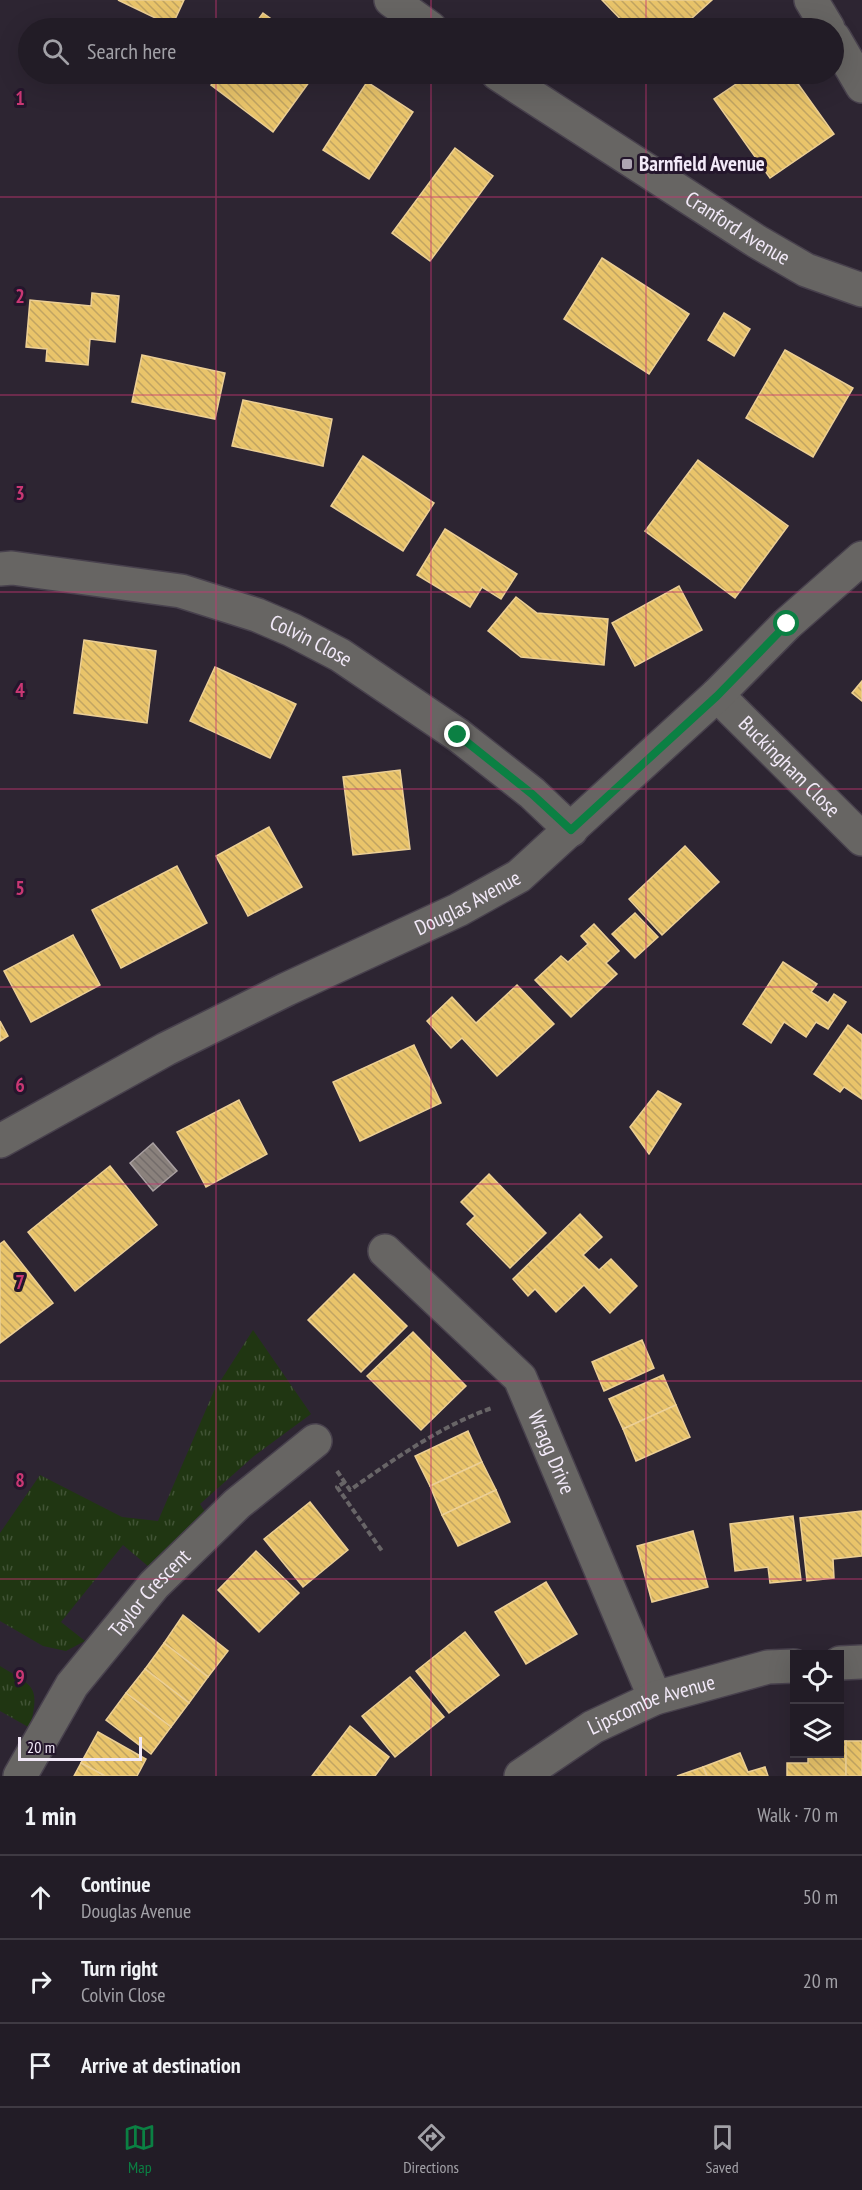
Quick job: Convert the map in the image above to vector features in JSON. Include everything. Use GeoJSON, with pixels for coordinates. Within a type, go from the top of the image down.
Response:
{"type":"FeatureCollection","features":[{"type":"Feature","properties":{"kind":"street"},"geometry":{"type":"LineString","coordinates":[[391,0],[416,18]]}},
{"type":"Feature","properties":{"kind":"street"},"geometry":{"type":"LineString","coordinates":[[811,0],[822,18]]}},
{"type":"Feature","properties":{"kind":"street"},"geometry":{"type":"LineString","coordinates":[[844,55],[862,86]]}},
{"type":"Feature","properties":{"kind":"street","name":"Cranford Avenue"},"geometry":{"type":"LineString","coordinates":[[513,84],[756,241],[806,270],[862,290]]}},
{"type":"Feature","properties":{"kind":"street","name":"Douglas Avenue"},"geometry":{"type":"LineString","coordinates":[[0,1141],[166,1049],[287,989],[459,910],[519,876],[717,696],[787,624],[862,558]]}},
{"type":"Feature","properties":{"kind":"street","name":"Colvin Close"},"geometry":{"type":"LineString","coordinates":[[0,569],[12,568],[181,591],[257,615],[292,630],[340,655],[458,735],[532,794],[571,830]]}},
{"type":"Feature","properties":{"kind":"street","name":"Buckingham Close"},"geometry":{"type":"LineString","coordinates":[[717,696],[862,838]]}},
{"type":"Feature","properties":{"kind":"street","name":"Wragg Drive"},"geometry":{"type":"LineString","coordinates":[[385,1251],[520,1378],[655,1698]]}},
{"type":"Feature","properties":{"kind":"street","name":"Taylor Crescent"},"geometry":{"type":"LineString","coordinates":[[20,1776],[72,1685],[154,1585],[237,1504],[315,1442]]}},
{"type":"Feature","properties":{"kind":"street"},"geometry":{"type":"LineString","coordinates":[[844,1664],[862,1662]]}},
{"type":"Feature","properties":{"kind":"street","name":"Lipscombe Avenue"},"geometry":{"type":"LineString","coordinates":[[521,1776],[592,1727],[655,1698],[768,1667],[790,1666]]}},
{"type":"Feature","properties":{"kind":"path"},"geometry":{"type":"LineString","coordinates":[[350,1490],[401,1455],[459,1423],[478,1413],[527,1396]]}},
{"type":"Feature","properties":{"kind":"path"},"geometry":{"type":"LineString","coordinates":[[345,1482],[337,1487],[382,1551]]}},
{"type":"Feature","properties":{"kind":"green space"},"geometry":{"type":"Polygon","coordinates":[[[253,1330],[311,1414],[254,1456],[200,1504],[205,1512],[149,1567],[123,1545],[61,1622],[85,1641],[66,1651],[43,1646],[0,1621],[0,1533],[40,1475],[122,1517],[158,1521],[214,1391],[253,1330]]]}},
{"type":"Feature","properties":{"kind":"green space"},"geometry":{"type":"Polygon","coordinates":[[[0,1666],[32,1689],[34,1704],[30,1728],[0,1711],[0,1666]]]}},
{"type":"Feature","properties":{"kind":"building: Homes"},"geometry":{"type":"Polygon","coordinates":[[[118,0],[184,0],[176,18],[155,18],[118,0]]]}},
{"type":"Feature","properties":{"kind":"building: Homes"},"geometry":{"type":"Polygon","coordinates":[[[602,0],[712,0],[692,18],[619,18],[602,0]]]}},
{"type":"Feature","properties":{"kind":"building: Homes"},"geometry":{"type":"Polygon","coordinates":[[[263,13],[270,18],[259,18],[263,13]]]}},
{"type":"Feature","properties":{"kind":"building: Homes"},"geometry":{"type":"Polygon","coordinates":[[[212,84],[308,84],[273,132],[212,84]]]}},
{"type":"Feature","properties":{"kind":"building: Homes"},"geometry":{"type":"Polygon","coordinates":[[[366,84],[370,84],[413,112],[369,179],[323,150],[366,84]]]}},
{"type":"Feature","properties":{"kind":"building: Homes"},"geometry":{"type":"Polygon","coordinates":[[[736,84],[798,84],[834,134],[770,178],[714,99],[736,84]]]}},
{"type":"Feature","properties":{"kind":"building: Homes"},"geometry":{"type":"Polygon","coordinates":[[[455,148],[493,176],[430,261],[392,233],[455,148]]]}},
{"type":"Feature","properties":{"kind":"building: Homes"},"geometry":{"type":"Polygon","coordinates":[[[602,258],[689,314],[649,374],[564,319],[602,258]]]}},
{"type":"Feature","properties":{"kind":"building: Homes"},"geometry":{"type":"Polygon","coordinates":[[[92,293],[119,296],[115,342],[90,339],[88,365],[46,361],[47,349],[26,347],[30,300],[91,306],[92,293]]]}},
{"type":"Feature","properties":{"kind":"building: Homes"},"geometry":{"type":"Polygon","coordinates":[[[724,313],[750,329],[734,356],[708,340],[724,313]]]}},
{"type":"Feature","properties":{"kind":"building: Homes"},"geometry":{"type":"Polygon","coordinates":[[[785,350],[853,388],[813,457],[746,418],[785,350]]]}},
{"type":"Feature","properties":{"kind":"building: Homes"},"geometry":{"type":"Polygon","coordinates":[[[142,355],[225,373],[215,419],[132,402],[142,355]]]}},
{"type":"Feature","properties":{"kind":"building: Homes"},"geometry":{"type":"Polygon","coordinates":[[[243,400],[332,419],[323,466],[232,446],[243,400]]]}},
{"type":"Feature","properties":{"kind":"building: Homes"},"geometry":{"type":"Polygon","coordinates":[[[363,456],[434,503],[403,551],[331,506],[363,456]]]}},
{"type":"Feature","properties":{"kind":"building: Homes"},"geometry":{"type":"Polygon","coordinates":[[[698,460],[788,526],[735,598],[645,531],[698,460]]]}},
{"type":"Feature","properties":{"kind":"building: Homes"},"geometry":{"type":"Polygon","coordinates":[[[445,529],[517,574],[501,599],[482,587],[470,607],[417,575],[445,529]]]}},
{"type":"Feature","properties":{"kind":"building: Homes"},"geometry":{"type":"Polygon","coordinates":[[[679,586],[702,630],[635,666],[612,623],[679,586]]]}},
{"type":"Feature","properties":{"kind":"building: Homes"},"geometry":{"type":"Polygon","coordinates":[[[516,597],[537,613],[608,619],[604,665],[521,657],[488,631],[516,597]]]}},
{"type":"Feature","properties":{"kind":"building: Homes"},"geometry":{"type":"Polygon","coordinates":[[[84,640],[156,651],[147,723],[74,713],[84,640]]]}},
{"type":"Feature","properties":{"kind":"building: Homes"},"geometry":{"type":"Polygon","coordinates":[[[215,667],[296,704],[270,758],[190,721],[215,667]]]}},
{"type":"Feature","properties":{"kind":"building: Homes"},"geometry":{"type":"Polygon","coordinates":[[[862,681],[862,701],[852,693],[862,681]]]}},
{"type":"Feature","properties":{"kind":"building: Homes"},"geometry":{"type":"Polygon","coordinates":[[[400,770],[410,849],[353,855],[343,777],[400,770]]]}},
{"type":"Feature","properties":{"kind":"building: Homes"},"geometry":{"type":"Polygon","coordinates":[[[269,827],[302,887],[248,916],[216,856],[269,827]]]}},
{"type":"Feature","properties":{"kind":"building: Homes"},"geometry":{"type":"Polygon","coordinates":[[[685,846],[719,882],[662,935],[629,899],[685,846]]]}},
{"type":"Feature","properties":{"kind":"building: Homes"},"geometry":{"type":"Polygon","coordinates":[[[177,866],[207,923],[121,968],[92,910],[177,866]]]}},
{"type":"Feature","properties":{"kind":"building: Homes"},"geometry":{"type":"Polygon","coordinates":[[[635,913],[658,937],[635,958],[612,934],[635,913]]]}},
{"type":"Feature","properties":{"kind":"building: Homes"},"geometry":{"type":"Polygon","coordinates":[[[594,924],[619,951],[606,963],[617,974],[571,1017],[535,980],[561,956],[568,962],[588,944],[581,936],[594,924]]]}},
{"type":"Feature","properties":{"kind":"building: Homes"},"geometry":{"type":"Polygon","coordinates":[[[73,935],[100,985],[31,1022],[4,971],[73,935]]]}},
{"type":"Feature","properties":{"kind":"building: Homes"},"geometry":{"type":"Polygon","coordinates":[[[783,962],[817,984],[811,992],[828,1003],[834,994],[846,1002],[828,1029],[816,1022],[806,1037],[784,1022],[771,1043],[743,1024],[783,962]]]}},
{"type":"Feature","properties":{"kind":"building: Homes"},"geometry":{"type":"Polygon","coordinates":[[[517,985],[554,1024],[497,1076],[462,1038],[451,1048],[427,1021],[452,997],[476,1023],[517,985]]]}},
{"type":"Feature","properties":{"kind":"building: Homes"},"geometry":{"type":"Polygon","coordinates":[[[0,1021],[8,1036],[0,1041],[0,1021]]]}},
{"type":"Feature","properties":{"kind":"building: Homes"},"geometry":{"type":"Polygon","coordinates":[[[848,1025],[862,1035],[862,1099],[844,1087],[840,1092],[814,1074],[848,1025]]]}},
{"type":"Feature","properties":{"kind":"building: Homes"},"geometry":{"type":"Polygon","coordinates":[[[414,1045],[441,1103],[360,1141],[333,1082],[414,1045]]]}},
{"type":"Feature","properties":{"kind":"building: Homes"},"geometry":{"type":"Polygon","coordinates":[[[658,1091],[681,1104],[649,1154],[630,1127],[658,1091]]]}},
{"type":"Feature","properties":{"kind":"building: Homes"},"geometry":{"type":"Polygon","coordinates":[[[239,1100],[267,1154],[206,1187],[177,1132],[239,1100]]]}},
{"type":"Feature","properties":{"kind":"building: Homes"},"geometry":{"type":"Polygon","coordinates":[[[110,1166],[157,1225],[75,1291],[28,1232],[110,1166]]]}},
{"type":"Feature","properties":{"kind":"building: Homes"},"geometry":{"type":"Polygon","coordinates":[[[489,1174],[546,1233],[510,1268],[467,1224],[475,1216],[461,1202],[489,1174]]]}},
{"type":"Feature","properties":{"kind":"building: Homes"},"geometry":{"type":"Polygon","coordinates":[[[580,1214],[602,1237],[583,1255],[599,1270],[611,1259],[637,1286],[610,1313],[584,1285],[556,1312],[535,1289],[528,1296],[513,1279],[580,1214]]]}},
{"type":"Feature","properties":{"kind":"building: Homes"},"geometry":{"type":"Polygon","coordinates":[[[4,1241],[53,1303],[0,1343],[0,1244],[4,1241]]]}},
{"type":"Feature","properties":{"kind":"building: Homes"},"geometry":{"type":"Polygon","coordinates":[[[354,1274],[407,1326],[361,1372],[308,1320],[354,1274]]]}},
{"type":"Feature","properties":{"kind":"building: Homes"},"geometry":{"type":"Polygon","coordinates":[[[413,1332],[466,1386],[421,1430],[367,1376],[413,1332]]]}},
{"type":"Feature","properties":{"kind":"building: Homes"},"geometry":{"type":"Polygon","coordinates":[[[642,1340],[654,1368],[604,1391],[592,1362],[642,1340]]]}},
{"type":"Feature","properties":{"kind":"building: Homes"},"geometry":{"type":"Polygon","coordinates":[[[663,1375],[676,1405],[623,1429],[609,1399],[663,1375]]]}},
{"type":"Feature","properties":{"kind":"building: Homes"},"geometry":{"type":"Polygon","coordinates":[[[676,1405],[690,1437],[636,1461],[623,1429],[676,1405]]]}},
{"type":"Feature","properties":{"kind":"building: Homes"},"geometry":{"type":"Polygon","coordinates":[[[468,1431],[482,1462],[430,1486],[415,1456],[468,1431]]]}},
{"type":"Feature","properties":{"kind":"building: Homes"},"geometry":{"type":"Polygon","coordinates":[[[482,1462],[496,1490],[442,1515],[430,1486],[482,1462]]]}},
{"type":"Feature","properties":{"kind":"building: Homes"},"geometry":{"type":"Polygon","coordinates":[[[496,1490],[510,1522],[458,1546],[442,1515],[496,1490]]]}},
{"type":"Feature","properties":{"kind":"building: Homes"},"geometry":{"type":"Polygon","coordinates":[[[310,1502],[348,1550],[303,1587],[264,1539],[310,1502]]]}},
{"type":"Feature","properties":{"kind":"building: Homes"},"geometry":{"type":"Polygon","coordinates":[[[862,1511],[862,1556],[833,1559],[834,1578],[807,1581],[800,1518],[862,1511]]]}},
{"type":"Feature","properties":{"kind":"building: Homes"},"geometry":{"type":"Polygon","coordinates":[[[793,1516],[801,1580],[770,1583],[768,1567],[735,1571],[730,1524],[793,1516]]]}},
{"type":"Feature","properties":{"kind":"building: Homes"},"geometry":{"type":"Polygon","coordinates":[[[693,1531],[708,1587],[652,1602],[637,1546],[693,1531]]]}},
{"type":"Feature","properties":{"kind":"building: Homes"},"geometry":{"type":"Polygon","coordinates":[[[256,1551],[299,1593],[259,1632],[218,1590],[256,1551]]]}},
{"type":"Feature","properties":{"kind":"building: Homes"},"geometry":{"type":"Polygon","coordinates":[[[546,1582],[577,1634],[526,1664],[495,1612],[546,1582]]]}},
{"type":"Feature","properties":{"kind":"building: Homes"},"geometry":{"type":"Polygon","coordinates":[[[183,1615],[228,1651],[208,1677],[164,1643],[183,1615]]]}},
{"type":"Feature","properties":{"kind":"building: Homes"},"geometry":{"type":"Polygon","coordinates":[[[465,1632],[499,1675],[449,1713],[416,1671],[465,1632]]]}},
{"type":"Feature","properties":{"kind":"building: Homes"},"geometry":{"type":"Polygon","coordinates":[[[164,1643],[208,1677],[189,1703],[145,1669],[164,1643]]]}},
{"type":"Feature","properties":{"kind":"building: Homes"},"geometry":{"type":"Polygon","coordinates":[[[145,1669],[189,1703],[171,1727],[126,1693],[145,1669]]]}},
{"type":"Feature","properties":{"kind":"building: Homes"},"geometry":{"type":"Polygon","coordinates":[[[410,1677],[444,1717],[395,1757],[362,1716],[410,1677]]]}},
{"type":"Feature","properties":{"kind":"building: Homes"},"geometry":{"type":"Polygon","coordinates":[[[126,1693],[171,1727],[151,1754],[106,1720],[126,1693]]]}},
{"type":"Feature","properties":{"kind":"building: Homes"},"geometry":{"type":"Polygon","coordinates":[[[350,1726],[389,1757],[375,1776],[312,1776],[350,1726]]]}},
{"type":"Feature","properties":{"kind":"building: Homes"},"geometry":{"type":"Polygon","coordinates":[[[98,1732],[146,1759],[137,1776],[105,1776],[81,1763],[98,1732]]]}},
{"type":"Feature","properties":{"kind":"building: Homes"},"geometry":{"type":"Polygon","coordinates":[[[844,1741],[846,1741],[846,1776],[787,1776],[787,1763],[808,1763],[808,1758],[844,1758],[844,1741]]]}},
{"type":"Feature","properties":{"kind":"building: Homes"},"geometry":{"type":"Polygon","coordinates":[[[846,1741],[862,1741],[862,1776],[846,1776],[846,1741]]]}},
{"type":"Feature","properties":{"kind":"building: Homes"},"geometry":{"type":"Polygon","coordinates":[[[740,1753],[748,1772],[765,1767],[768,1776],[707,1776],[703,1767],[740,1753]]]}},
{"type":"Feature","properties":{"kind":"building: Homes"},"geometry":{"type":"Polygon","coordinates":[[[81,1763],[105,1776],[74,1776],[81,1763]]]}},
{"type":"Feature","properties":{"kind":"building: Homes"},"geometry":{"type":"Polygon","coordinates":[[[703,1767],[707,1776],[677,1776],[703,1767]]]}},
{"type":"Feature","properties":{"kind":"building: Industry"},"geometry":{"type":"Polygon","coordinates":[[[153,1143],[177,1171],[153,1191],[130,1163],[153,1143]]]}},
{"type":"Feature","properties":{"kind":"place","name":"Barnfield Avenue"},"geometry":{"type":"Point","coordinates":[627,164]}},
{"type":"Feature","properties":{"kind":"route"},"geometry":{"type":"LineString","coordinates":[[458,735],[532,794],[571,830],[717,696],[787,624]]}}]}
